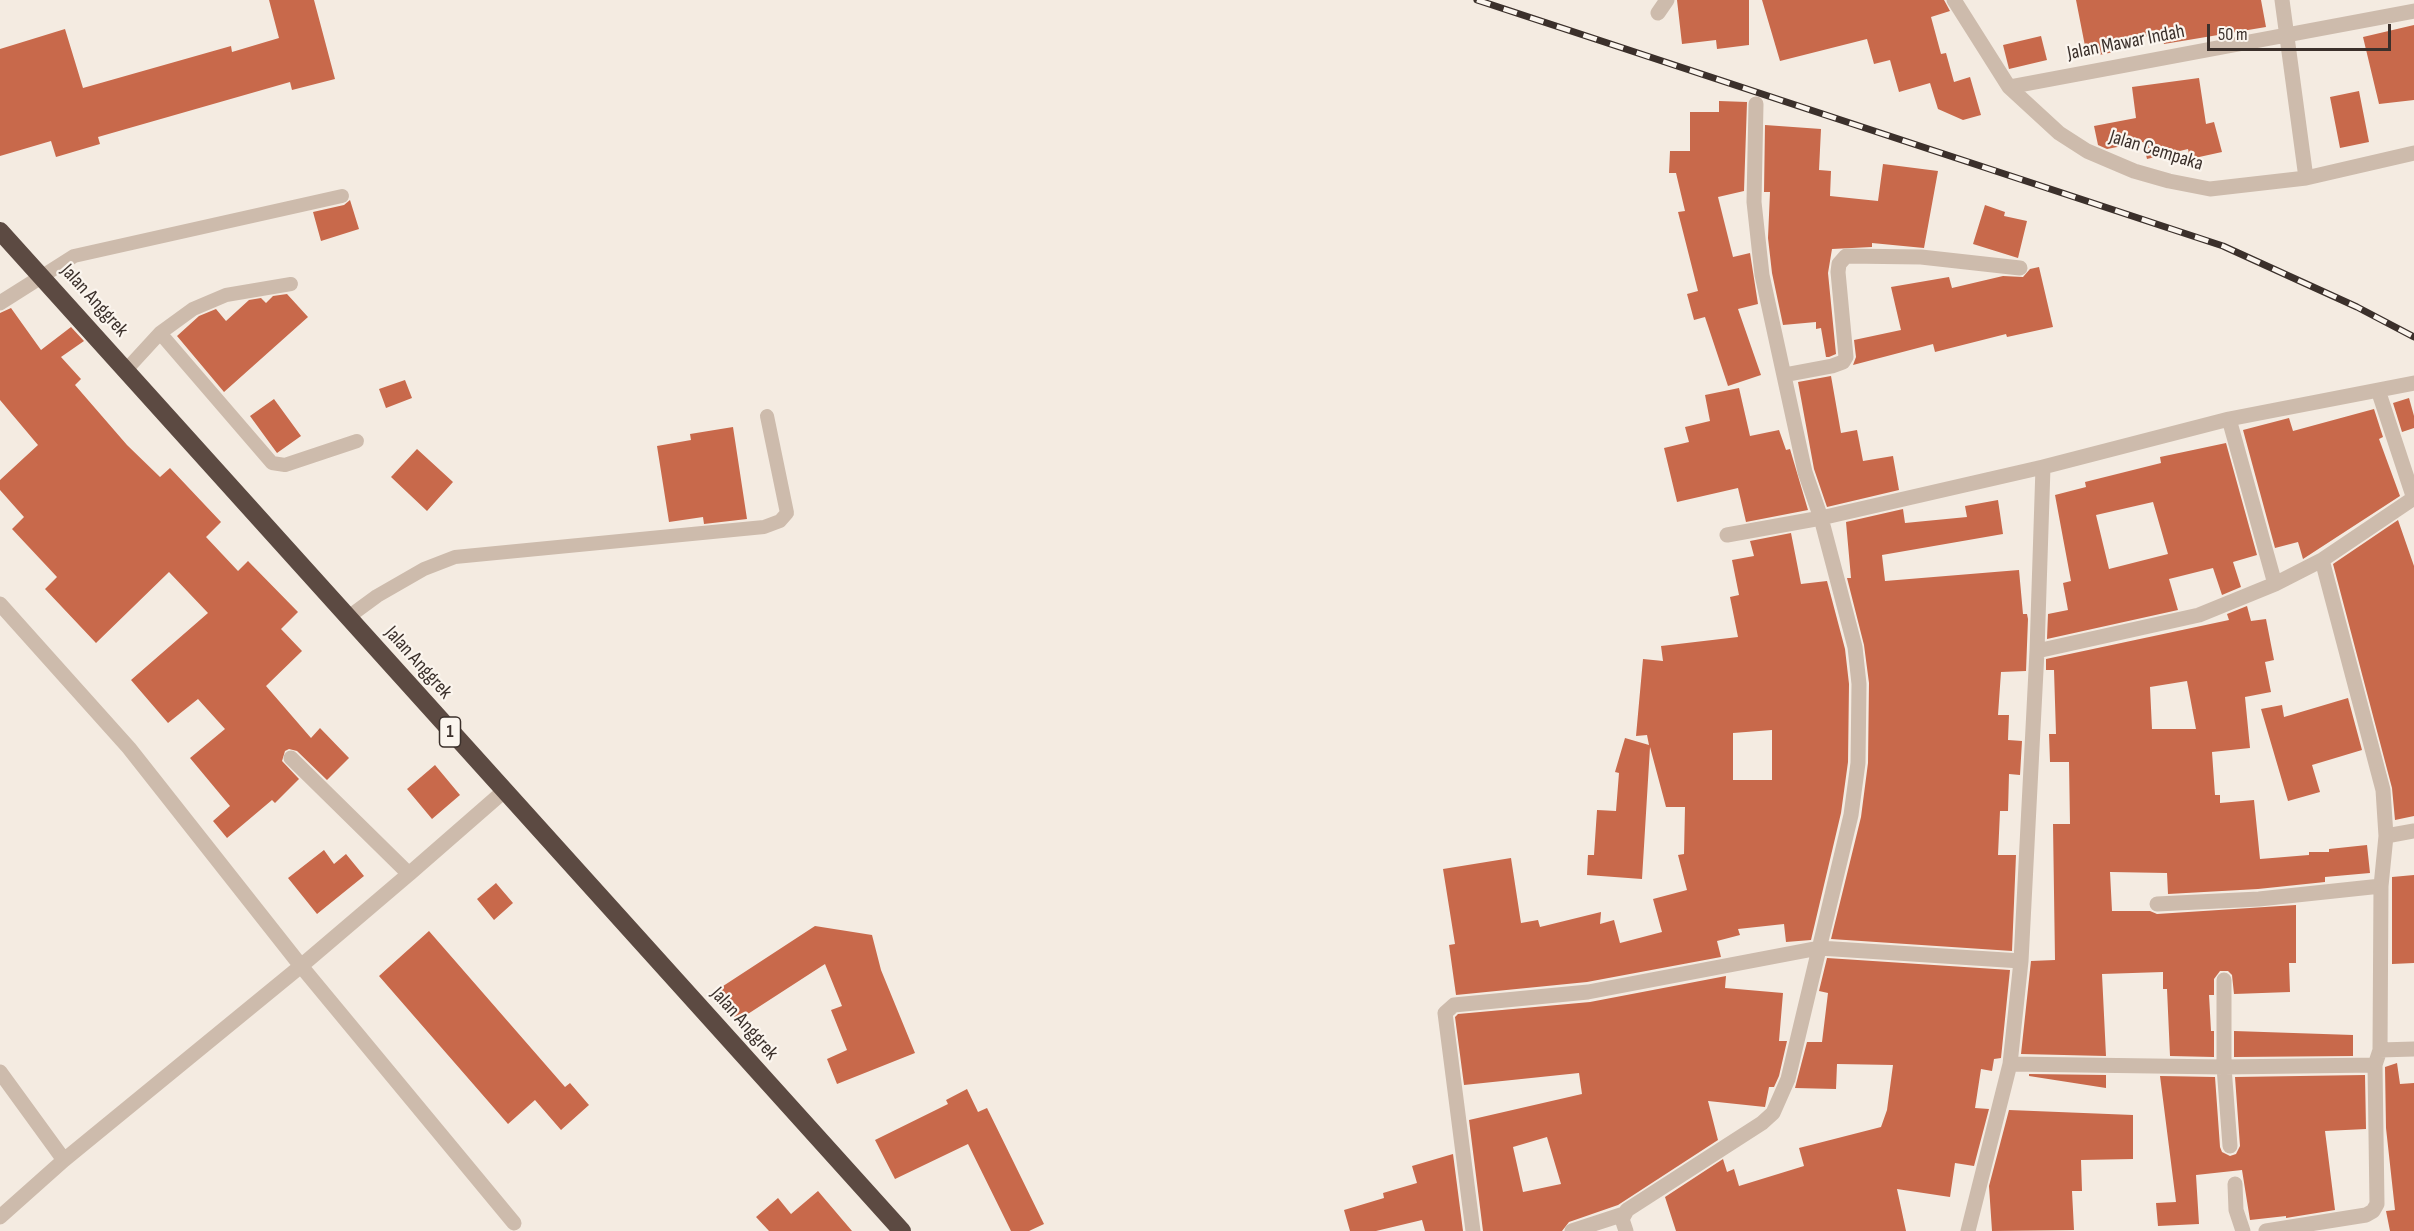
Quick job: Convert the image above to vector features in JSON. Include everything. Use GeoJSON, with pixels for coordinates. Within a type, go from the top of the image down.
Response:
{"type":"FeatureCollection","features":[{"type":"Feature","properties":{"kind":"highway","name":"Jalan Anggrek"},"geometry":{"type":"LineString","coordinates":[[0,231],[126,370],[354,614],[503,792],[902,1231]]}},
{"type":"Feature","properties":{"kind":"street"},"geometry":{"type":"LineString","coordinates":[[1658,13],[1667,0]]}},
{"type":"Feature","properties":{"kind":"street","name":"Jalan Cempaka"},"geometry":{"type":"LineString","coordinates":[[1954,0],[2009,87],[2059,133],[2087,151],[2134,171],[2210,189],[2306,178],[2414,153]]}},
{"type":"Feature","properties":{"kind":"street"},"geometry":{"type":"LineString","coordinates":[[2282,0],[2306,178]]}},
{"type":"Feature","properties":{"kind":"street","name":"Jalan Mawar Indah"},"geometry":{"type":"LineString","coordinates":[[2009,87],[2414,11]]}},
{"type":"Feature","properties":{"kind":"street"},"geometry":{"type":"LineString","coordinates":[[1572,1231],[1624,1214],[1634,1205],[1715,1155],[1773,1113],[1788,1079],[1851,815],[1858,763],[1856,647],[1821,518],[1805,472],[1762,275],[1754,202],[1756,104]]}},
{"type":"Feature","properties":{"kind":"street"},"geometry":{"type":"LineString","coordinates":[[1784,375],[1832,366],[1843,362],[1846,357],[1838,272],[1841,260],[1846,256],[1920,257],[2020,268]]}},
{"type":"Feature","properties":{"kind":"street"},"geometry":{"type":"LineString","coordinates":[[0,303],[41,276]]}},
{"type":"Feature","properties":{"kind":"street"},"geometry":{"type":"LineString","coordinates":[[1727,535],[1821,518],[2043,467],[2229,419],[2414,383]]}},
{"type":"Feature","properties":{"kind":"street"},"geometry":{"type":"LineString","coordinates":[[2037,651],[2199,615],[2276,585],[2322,560],[2414,498],[2378,390]]}},
{"type":"Feature","properties":{"kind":"street"},"geometry":{"type":"LineString","coordinates":[[2229,419],[2276,585]]}},
{"type":"Feature","properties":{"kind":"street"},"geometry":{"type":"LineString","coordinates":[[1968,1231],[2010,1064],[2021,961],[2037,651],[2043,467]]}},
{"type":"Feature","properties":{"kind":"street"},"geometry":{"type":"LineString","coordinates":[[2266,1231],[2366,1215],[2373,1211],[2377,1203],[2377,1058],[2381,886],[2386,836],[2383,790],[2322,560]]}},
{"type":"Feature","properties":{"kind":"street"},"geometry":{"type":"LineString","coordinates":[[0,604],[129,748],[301,966],[514,1223]]}},
{"type":"Feature","properties":{"kind":"street"},"geometry":{"type":"LineString","coordinates":[[291,758],[409,874]]}},
{"type":"Feature","properties":{"kind":"street"},"geometry":{"type":"LineString","coordinates":[[0,1217],[64,1160],[301,966],[503,792]]}},
{"type":"Feature","properties":{"kind":"street"},"geometry":{"type":"LineString","coordinates":[[2386,836],[2414,831]]}},
{"type":"Feature","properties":{"kind":"street"},"geometry":{"type":"LineString","coordinates":[[2157,904],[2259,900],[2381,886]]}},
{"type":"Feature","properties":{"kind":"street"},"geometry":{"type":"LineString","coordinates":[[1473,1231],[1445,1013],[1454,1005],[1588,992],[1819,948],[2021,961]]}},
{"type":"Feature","properties":{"kind":"street"},"geometry":{"type":"LineString","coordinates":[[2223,980],[2224,1067],[2230,1146]]}},
{"type":"Feature","properties":{"kind":"street"},"geometry":{"type":"LineString","coordinates":[[2010,1064],[2224,1067],[2377,1058],[2414,1048]]}},
{"type":"Feature","properties":{"kind":"street"},"geometry":{"type":"LineString","coordinates":[[0,1072],[64,1160]]}},
{"type":"Feature","properties":{"kind":"street"},"geometry":{"type":"LineString","coordinates":[[2235,1184],[2236,1210],[2242,1231]]}},
{"type":"Feature","properties":{"kind":"street"},"geometry":{"type":"LineString","coordinates":[[1624,1214],[1626,1231]]}},
{"type":"Feature","properties":{"kind":"lane"},"geometry":{"type":"LineString","coordinates":[[41,276],[74,256],[342,196]]}},
{"type":"Feature","properties":{"kind":"lane"},"geometry":{"type":"LineString","coordinates":[[126,370],[160,333],[194,309],[226,295],[291,284]]}},
{"type":"Feature","properties":{"kind":"lane"},"geometry":{"type":"LineString","coordinates":[[160,333],[272,463],[285,465],[357,441]]}},
{"type":"Feature","properties":{"kind":"lane"},"geometry":{"type":"LineString","coordinates":[[354,614],[377,596],[424,569],[455,557],[764,526],[780,521],[786,513],[767,416]]}},
{"type":"Feature","properties":{"kind":"building"},"geometry":{"type":"Polygon","coordinates":[[[269,0],[314,0],[335,79],[292,90],[290,82],[98,137],[100,144],[56,157],[51,141],[0,156],[0,49],[65,29],[83,88],[231,46],[232,52],[279,38],[269,0]]]}},
{"type":"Feature","properties":{"kind":"building"},"geometry":{"type":"Polygon","coordinates":[[[1677,0],[1749,0],[1749,45],[1717,49],[1716,40],[1682,44],[1677,0]]]}},
{"type":"Feature","properties":{"kind":"building"},"geometry":{"type":"Polygon","coordinates":[[[1762,0],[1944,0],[1950,11],[1931,17],[1941,54],[1946,53],[1954,82],[1970,77],[1981,115],[1963,120],[1938,109],[1930,83],[1899,92],[1890,60],[1874,64],[1867,39],[1780,61],[1762,0]]]}},
{"type":"Feature","properties":{"kind":"building"},"geometry":{"type":"Polygon","coordinates":[[[2076,0],[2261,0],[2266,27],[2164,44],[2162,34],[2116,41],[2119,51],[2099,55],[2097,44],[2085,46],[2076,0]]]}},
{"type":"Feature","properties":{"kind":"building"},"geometry":{"type":"Polygon","coordinates":[[[2414,25],[2414,100],[2379,104],[2363,37],[2414,25]]]}},
{"type":"Feature","properties":{"kind":"building"},"geometry":{"type":"Polygon","coordinates":[[[2041,36],[2047,60],[2009,69],[2003,45],[2041,36]]]}},
{"type":"Feature","properties":{"kind":"building"},"geometry":{"type":"Polygon","coordinates":[[[2199,78],[2206,124],[2214,122],[2222,152],[2190,159],[2188,149],[2147,159],[2143,142],[2107,149],[2098,145],[2094,126],[2136,118],[2132,87],[2199,78]]]}},
{"type":"Feature","properties":{"kind":"building"},"geometry":{"type":"Polygon","coordinates":[[[2359,91],[2369,142],[2340,148],[2330,97],[2359,91]]]}},
{"type":"Feature","properties":{"kind":"building"},"geometry":{"type":"Polygon","coordinates":[[[1719,101],[1747,102],[1744,191],[1718,197],[1733,257],[1750,253],[1758,304],[1738,309],[1761,375],[1728,386],[1705,317],[1694,320],[1687,294],[1698,291],[1678,212],[1685,211],[1676,173],[1669,173],[1670,151],[1690,151],[1690,112],[1719,112],[1719,101]]]}},
{"type":"Feature","properties":{"kind":"building"},"geometry":{"type":"Polygon","coordinates":[[[1765,125],[1821,129],[1819,170],[1831,171],[1830,196],[1878,201],[1883,164],[1938,171],[1924,248],[1872,243],[1872,247],[1832,249],[1828,273],[1836,354],[1829,357],[1826,357],[1821,328],[1816,329],[1816,322],[1783,325],[1772,273],[1768,238],[1770,192],[1764,192],[1765,125]]]}},
{"type":"Feature","properties":{"kind":"building"},"geometry":{"type":"Polygon","coordinates":[[[350,200],[359,229],[321,241],[313,212],[344,205],[350,200]]]}},
{"type":"Feature","properties":{"kind":"building"},"geometry":{"type":"Polygon","coordinates":[[[1985,205],[2005,212],[2004,216],[2027,221],[2018,258],[1973,244],[1985,205]]]}},
{"type":"Feature","properties":{"kind":"building"},"geometry":{"type":"Polygon","coordinates":[[[2039,267],[2053,327],[2007,337],[2006,334],[1935,352],[1933,344],[1853,365],[1856,357],[1854,340],[1901,330],[1891,287],[1949,277],[1952,288],[2003,276],[2023,277],[2030,269],[2039,267]]]}},
{"type":"Feature","properties":{"kind":"building"},"geometry":{"type":"Polygon","coordinates":[[[287,294],[308,317],[224,392],[177,336],[199,316],[216,309],[226,321],[249,300],[261,298],[266,303],[273,296],[287,294]]]}},
{"type":"Feature","properties":{"kind":"building"},"geometry":{"type":"Polygon","coordinates":[[[11,308],[41,350],[71,327],[84,341],[61,357],[81,379],[75,385],[127,445],[160,477],[170,468],[221,522],[206,537],[238,571],[248,561],[298,612],[281,629],[302,651],[266,686],[311,738],[320,728],[349,758],[327,780],[297,751],[289,749],[285,751],[282,761],[299,779],[275,803],[272,800],[227,838],[213,821],[230,806],[190,758],[225,729],[198,699],[168,723],[131,680],[208,613],[169,572],[96,643],[45,589],[57,577],[12,529],[24,517],[0,490],[0,480],[38,445],[0,400],[0,313],[11,308]]]}},
{"type":"Feature","properties":{"kind":"building"},"geometry":{"type":"Polygon","coordinates":[[[1831,376],[1841,433],[1857,430],[1863,461],[1893,456],[1899,490],[1827,507],[1814,469],[1798,382],[1831,376]]]}},
{"type":"Feature","properties":{"kind":"building"},"geometry":{"type":"Polygon","coordinates":[[[405,380],[412,398],[386,408],[379,389],[405,380]]]}},
{"type":"Feature","properties":{"kind":"building"},"geometry":{"type":"Polygon","coordinates":[[[1739,388],[1750,436],[1779,430],[1786,450],[1790,449],[1808,510],[1746,522],[1738,488],[1677,502],[1664,448],[1689,442],[1685,427],[1710,421],[1705,395],[1739,388]]]}},
{"type":"Feature","properties":{"kind":"building"},"geometry":{"type":"Polygon","coordinates":[[[2409,398],[2414,416],[2414,428],[2402,432],[2393,403],[2409,398]]]}},
{"type":"Feature","properties":{"kind":"building"},"geometry":{"type":"Polygon","coordinates":[[[274,399],[301,436],[277,453],[250,416],[274,399]]]}},
{"type":"Feature","properties":{"kind":"building"},"geometry":{"type":"Polygon","coordinates":[[[2374,409],[2383,437],[2379,439],[2400,496],[2303,559],[2298,542],[2275,548],[2243,430],[2289,418],[2293,431],[2374,409]]]}},
{"type":"Feature","properties":{"kind":"building"},"geometry":{"type":"Polygon","coordinates":[[[733,427],[747,519],[704,524],[703,517],[669,522],[657,446],[691,440],[690,434],[733,427]]]}},
{"type":"Feature","properties":{"kind":"building"},"geometry":{"type":"Polygon","coordinates":[[[2226,443],[2257,555],[2233,562],[2241,587],[2222,595],[2213,568],[2169,579],[2178,610],[2047,639],[2048,614],[2068,610],[2063,583],[2071,581],[2055,495],[2086,487],[2085,482],[2161,463],[2160,457],[2226,443]],[[2153,502],[2096,515],[2109,569],[2168,554],[2153,502]]]}},
{"type":"Feature","properties":{"kind":"building"},"geometry":{"type":"Polygon","coordinates":[[[417,449],[453,482],[427,511],[391,477],[417,449]]]}},
{"type":"Feature","properties":{"kind":"building"},"geometry":{"type":"Polygon","coordinates":[[[1998,500],[2003,534],[1882,555],[1885,581],[2019,570],[2023,614],[2027,614],[2028,619],[2026,671],[2001,672],[1998,715],[2009,715],[2008,740],[2022,741],[2020,775],[2009,774],[2008,811],[2000,811],[1998,855],[2016,855],[2012,951],[1831,939],[1861,817],[1868,763],[1869,683],[1864,645],[1847,578],[1851,578],[1846,522],[1903,509],[1905,523],[1967,517],[1965,506],[1998,500]]]}},
{"type":"Feature","properties":{"kind":"building"},"geometry":{"type":"Polygon","coordinates":[[[2398,520],[2414,566],[2414,816],[2395,820],[2392,788],[2333,564],[2398,520]]]}},
{"type":"Feature","properties":{"kind":"building"},"geometry":{"type":"Polygon","coordinates":[[[1791,533],[1801,584],[1827,581],[1845,649],[1849,684],[1848,762],[1841,813],[1811,940],[1786,942],[1784,924],[1738,929],[1740,935],[1717,941],[1721,957],[1587,982],[1456,995],[1449,945],[1455,944],[1443,869],[1511,858],[1521,923],[1538,920],[1540,927],[1601,912],[1600,924],[1614,920],[1620,943],[1662,932],[1653,899],[1687,890],[1678,855],[1684,854],[1685,807],[1666,807],[1650,747],[1642,879],[1587,875],[1588,855],[1594,855],[1597,810],[1616,811],[1619,773],[1615,772],[1625,738],[1649,745],[1647,735],[1636,736],[1643,659],[1663,661],[1661,646],[1738,637],[1730,597],[1739,595],[1732,560],[1754,556],[1750,541],[1791,533]],[[1772,730],[1733,733],[1733,780],[1772,780],[1772,730]]]}},
{"type":"Feature","properties":{"kind":"building"},"geometry":{"type":"Polygon","coordinates":[[[2247,606],[2251,621],[2266,619],[2274,660],[2265,662],[2271,692],[2245,697],[2250,748],[2212,752],[2215,795],[2220,795],[2220,803],[2254,800],[2260,859],[2309,855],[2309,852],[2329,852],[2329,849],[2367,845],[2370,873],[2325,877],[2325,882],[2258,889],[2168,894],[2167,873],[2110,872],[2112,911],[2150,911],[2157,914],[2296,905],[2296,963],[2289,963],[2290,992],[2234,994],[2232,975],[2228,971],[2220,971],[2214,979],[2214,995],[2209,995],[2211,1031],[2214,1031],[2214,1057],[2170,1056],[2167,989],[2163,989],[2163,972],[2102,974],[2106,1056],[2021,1054],[2031,961],[2055,960],[2053,824],[2070,824],[2069,762],[2050,762],[2049,734],[2056,734],[2054,670],[2046,670],[2046,659],[2229,620],[2227,614],[2247,606]],[[2187,681],[2150,687],[2152,729],[2196,729],[2187,681]]]}},
{"type":"Feature","properties":{"kind":"building"},"geometry":{"type":"Polygon","coordinates":[[[2348,698],[2362,750],[2312,765],[2320,792],[2288,801],[2261,709],[2282,705],[2284,717],[2348,698]]]}},
{"type":"Feature","properties":{"kind":"building"},"geometry":{"type":"Polygon","coordinates":[[[435,765],[460,795],[432,819],[407,789],[435,765]]]}},
{"type":"Feature","properties":{"kind":"building"},"geometry":{"type":"Polygon","coordinates":[[[324,850],[334,864],[346,854],[364,876],[317,914],[288,878],[324,850]]]}},
{"type":"Feature","properties":{"kind":"building"},"geometry":{"type":"Polygon","coordinates":[[[2414,875],[2414,963],[2392,964],[2392,877],[2414,875]]]}},
{"type":"Feature","properties":{"kind":"building"},"geometry":{"type":"Polygon","coordinates":[[[496,883],[513,903],[494,920],[477,899],[496,883]]]}},
{"type":"Feature","properties":{"kind":"building"},"geometry":{"type":"Polygon","coordinates":[[[815,926],[872,935],[881,970],[915,1053],[837,1084],[827,1059],[847,1050],[831,1010],[842,1006],[825,964],[737,1021],[717,990],[815,926]]]}},
{"type":"Feature","properties":{"kind":"building"},"geometry":{"type":"Polygon","coordinates":[[[429,931],[565,1087],[570,1083],[589,1105],[561,1130],[535,1100],[508,1124],[379,976],[429,931]]]}},
{"type":"Feature","properties":{"kind":"building"},"geometry":{"type":"Polygon","coordinates":[[[1827,958],[2010,970],[2001,1058],[1994,1059],[1992,1071],[1981,1069],[1975,1108],[1989,1109],[1974,1166],[1955,1163],[1950,1197],[1897,1189],[1906,1231],[1676,1231],[1665,1197],[1723,1159],[1727,1172],[1734,1169],[1739,1186],[1804,1166],[1799,1148],[1881,1127],[1887,1110],[1893,1065],[1837,1064],[1836,1089],[1795,1088],[1807,1042],[1822,1042],[1828,993],[1819,991],[1827,958]]]}},
{"type":"Feature","properties":{"kind":"building"},"geometry":{"type":"Polygon","coordinates":[[[1726,976],[1725,988],[1783,993],[1779,1041],[1787,1041],[1779,1076],[1774,1087],[1769,1087],[1765,1107],[1708,1101],[1718,1140],[1618,1205],[1569,1222],[1562,1231],[1483,1231],[1469,1120],[1582,1094],[1579,1073],[1464,1085],[1455,1017],[1458,1014],[1590,1002],[1726,976]],[[1547,1137],[1513,1147],[1523,1192],[1561,1184],[1547,1137]]]}},
{"type":"Feature","properties":{"kind":"building"},"geometry":{"type":"Polygon","coordinates":[[[2234,1031],[2353,1035],[2353,1056],[2234,1057],[2234,1031]]]}},
{"type":"Feature","properties":{"kind":"building"},"geometry":{"type":"Polygon","coordinates":[[[2397,1063],[2400,1084],[2414,1083],[2414,1231],[2390,1231],[2386,1211],[2395,1210],[2386,1128],[2385,1067],[2397,1063]]]}},
{"type":"Feature","properties":{"kind":"building"},"geometry":{"type":"Polygon","coordinates":[[[2029,1074],[2106,1075],[2106,1088],[2029,1076],[2029,1074]]]}},
{"type":"Feature","properties":{"kind":"building"},"geometry":{"type":"Polygon","coordinates":[[[2365,1075],[2366,1129],[2325,1131],[2335,1210],[2286,1218],[2286,1216],[2250,1220],[2242,1170],[2196,1175],[2199,1224],[2158,1226],[2156,1203],[2176,1202],[2160,1076],[2215,1077],[2220,1147],[2222,1152],[2230,1156],[2236,1154],[2240,1146],[2235,1077],[2365,1075]]]}},
{"type":"Feature","properties":{"kind":"building"},"geometry":{"type":"Polygon","coordinates":[[[967,1089],[978,1112],[987,1108],[1044,1224],[1029,1231],[1011,1231],[968,1144],[895,1179],[875,1140],[948,1104],[946,1100],[967,1089]]]}},
{"type":"Feature","properties":{"kind":"building"},"geometry":{"type":"Polygon","coordinates":[[[2009,1110],[2133,1115],[2133,1159],[2081,1160],[2082,1191],[2072,1191],[2074,1230],[1992,1231],[1989,1186],[2009,1110]]]}},
{"type":"Feature","properties":{"kind":"building"},"geometry":{"type":"Polygon","coordinates":[[[1453,1154],[1463,1231],[1425,1231],[1422,1220],[1376,1231],[1350,1231],[1344,1210],[1384,1198],[1383,1193],[1417,1183],[1412,1166],[1453,1154]]]}},
{"type":"Feature","properties":{"kind":"building"},"geometry":{"type":"Polygon","coordinates":[[[818,1191],[852,1231],[769,1231],[756,1217],[778,1198],[791,1214],[818,1191]]]}},
{"type":"Feature","properties":{"kind":"railway"},"geometry":{"type":"LineString","coordinates":[[1477,0],[2223,246],[2357,307],[2414,337]]}}]}
